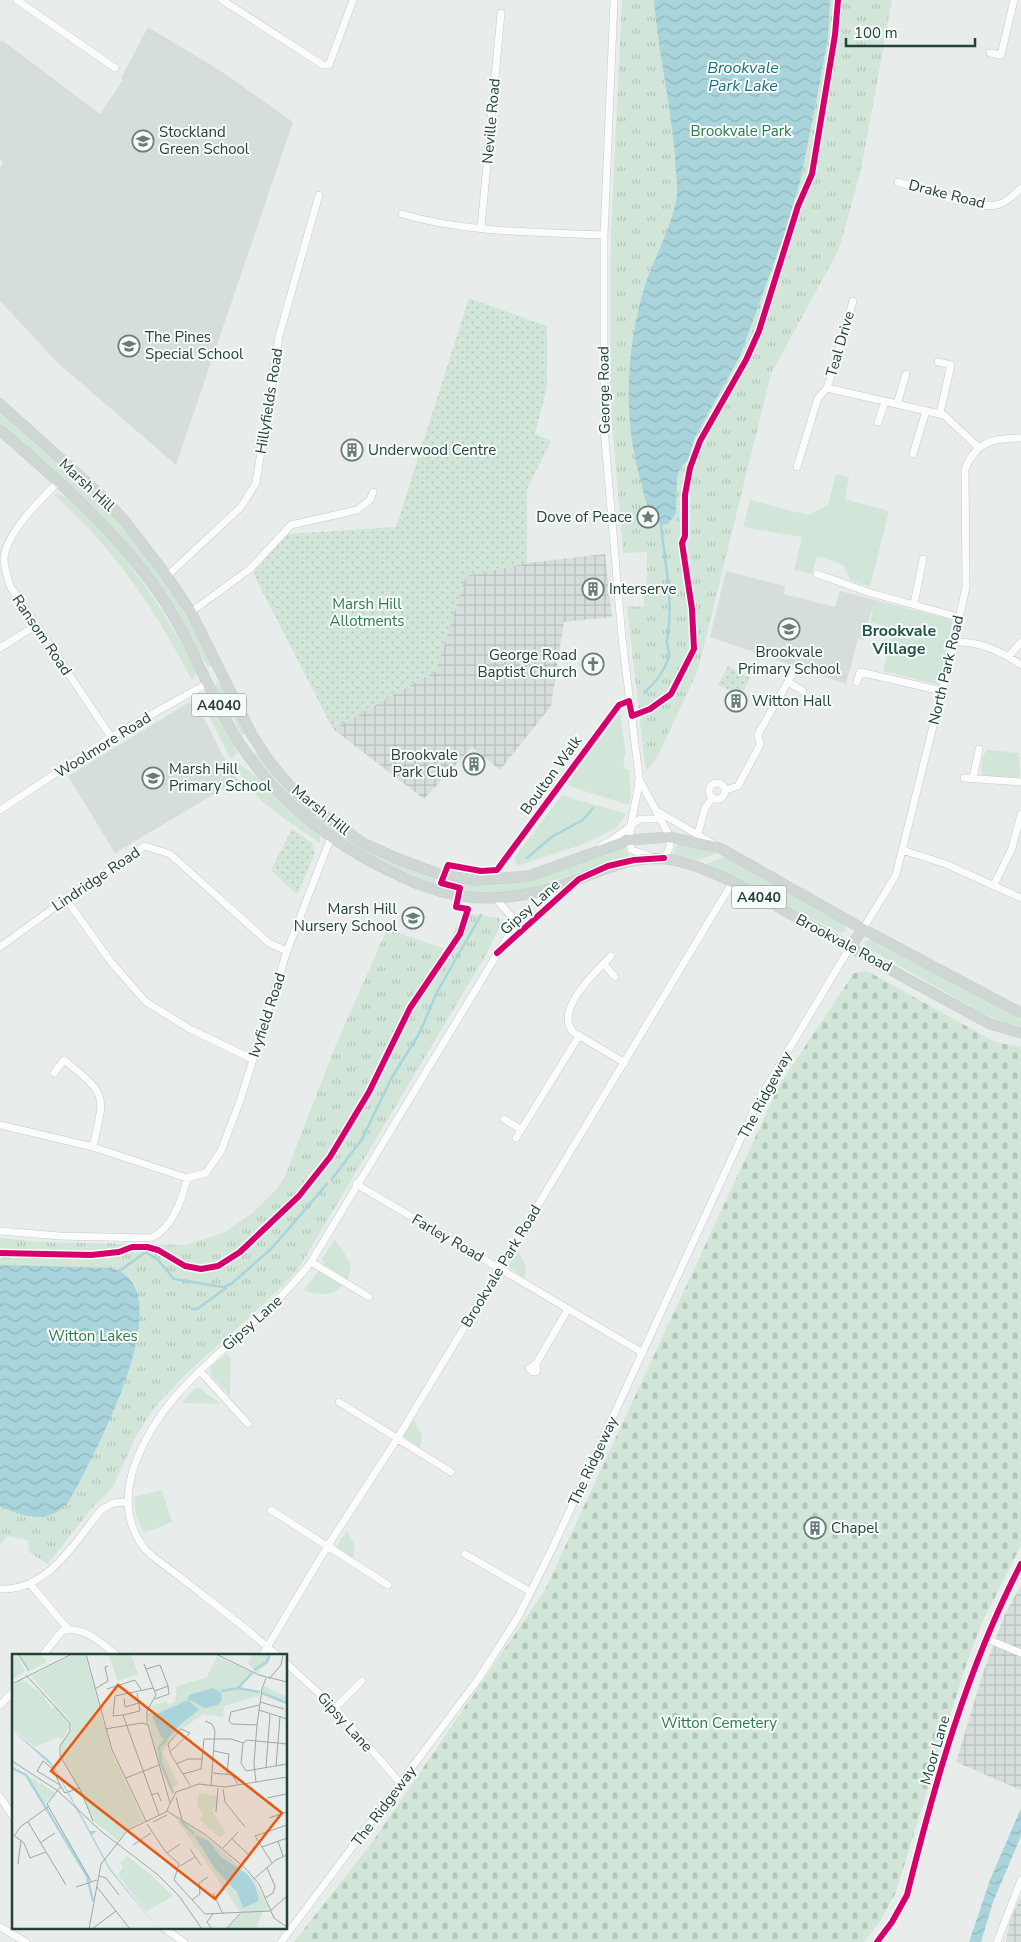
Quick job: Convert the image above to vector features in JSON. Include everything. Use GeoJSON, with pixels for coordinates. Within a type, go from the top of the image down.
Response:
{"type":"FeatureCollection","features":[{"type":"Feature","properties":{"kind":"main road","name":"Marsh Hill"},"geometry":{"type":"LineString","coordinates":[[0,404],[101,495],[124,520],[167,576],[191,612],[252,734],[270,762],[290,786],[312,807],[363,843],[396,858],[458,879],[506,879],[529,876],[629,840],[670,837]]}},
{"type":"Feature","properties":{"kind":"main road","name":"Marsh Hill"},"geometry":{"type":"LineString","coordinates":[[0,430],[58,482],[111,534],[156,588],[191,646],[234,733],[268,781],[331,837],[382,868],[419,884],[458,897],[496,899],[527,896],[579,879],[608,866],[664,858]]}},
{"type":"Feature","properties":{"kind":"main road"},"geometry":{"type":"LineString","coordinates":[[208,683],[223,673]]}},
{"type":"Feature","properties":{"kind":"main road","name":"Brookvale Road"},"geometry":{"type":"LineString","coordinates":[[670,837],[720,848],[863,929],[1021,1013]]}},
{"type":"Feature","properties":{"kind":"main road","name":"Brookvale Road"},"geometry":{"type":"LineString","coordinates":[[664,858],[699,867],[990,1024],[1021,1034]]}},
{"type":"Feature","properties":{"kind":"main road"},"geometry":{"type":"LineString","coordinates":[[850,947],[863,929]]}},
{"type":"Feature","properties":{"kind":"street"},"geometry":{"type":"LineString","coordinates":[[17,0],[115,68]]}},
{"type":"Feature","properties":{"kind":"street"},"geometry":{"type":"LineString","coordinates":[[222,0],[323,66],[329,65],[353,0]]}},
{"type":"Feature","properties":{"kind":"street","name":"George Road"},"geometry":{"type":"LineString","coordinates":[[614,0],[604,236],[604,428],[629,701],[639,779],[629,840]]}},
{"type":"Feature","properties":{"kind":"street"},"geometry":{"type":"LineString","coordinates":[[990,53],[1001,56],[1014,0]]}},
{"type":"Feature","properties":{"kind":"street","name":"Neville Road"},"geometry":{"type":"LineString","coordinates":[[481,228],[501,13]]}},
{"type":"Feature","properties":{"kind":"street","name":"Drake Road"},"geometry":{"type":"LineString","coordinates":[[898,182],[964,200],[995,205],[1009,200],[1021,188]]}},
{"type":"Feature","properties":{"kind":"street","name":"Hillyfields Road"},"geometry":{"type":"LineString","coordinates":[[167,576],[241,507],[256,482],[280,336],[319,195]]}},
{"type":"Feature","properties":{"kind":"street"},"geometry":{"type":"LineString","coordinates":[[402,214],[436,223],[481,228],[604,236]]}},
{"type":"Feature","properties":{"kind":"street","name":"Teal Drive"},"geometry":{"type":"LineString","coordinates":[[798,467],[818,398],[827,388],[853,301]]}},
{"type":"Feature","properties":{"kind":"street"},"geometry":{"type":"LineString","coordinates":[[938,362],[951,366],[940,413],[948,418],[978,447],[988,441],[1021,438]]}},
{"type":"Feature","properties":{"kind":"street"},"geometry":{"type":"LineString","coordinates":[[897,404],[906,374]]}},
{"type":"Feature","properties":{"kind":"street","name":"Teal Drive"},"geometry":{"type":"LineString","coordinates":[[827,388],[940,413]]}},
{"type":"Feature","properties":{"kind":"street"},"geometry":{"type":"LineString","coordinates":[[878,422],[885,402]]}},
{"type":"Feature","properties":{"kind":"street"},"geometry":{"type":"LineString","coordinates":[[913,454],[926,411]]}},
{"type":"Feature","properties":{"kind":"street","name":"North Park Road"},"geometry":{"type":"LineString","coordinates":[[863,929],[896,875],[954,642],[966,587],[965,469],[978,447]]}},
{"type":"Feature","properties":{"kind":"street","name":"Ransom Road"},"geometry":{"type":"LineString","coordinates":[[58,482],[14,532],[4,559],[10,586],[111,737]]}},
{"type":"Feature","properties":{"kind":"street"},"geometry":{"type":"LineString","coordinates":[[191,612],[250,569],[291,525],[357,510],[370,500],[374,492]]}},
{"type":"Feature","properties":{"kind":"street"},"geometry":{"type":"LineString","coordinates":[[914,604],[923,559]]}},
{"type":"Feature","properties":{"kind":"street"},"geometry":{"type":"LineString","coordinates":[[817,574],[871,593],[958,617]]}},
{"type":"Feature","properties":{"kind":"street"},"geometry":{"type":"LineString","coordinates":[[0,648],[36,626]]}},
{"type":"Feature","properties":{"kind":"street"},"geometry":{"type":"LineString","coordinates":[[954,642],[970,642],[984,645],[1009,656],[1021,665]]}},
{"type":"Feature","properties":{"kind":"street"},"geometry":{"type":"LineString","coordinates":[[1009,656],[1021,642]]}},
{"type":"Feature","properties":{"kind":"street"},"geometry":{"type":"LineString","coordinates":[[857,682],[860,672],[942,691]]}},
{"type":"Feature","properties":{"kind":"street"},"geometry":{"type":"LineString","coordinates":[[726,790],[735,789],[738,786],[760,744],[758,734],[793,673]]}},
{"type":"Feature","properties":{"kind":"street"},"geometry":{"type":"LineString","coordinates":[[788,682],[804,691]]}},
{"type":"Feature","properties":{"kind":"street","name":"Woolmore Road"},"geometry":{"type":"LineString","coordinates":[[0,810],[111,737],[208,683]]}},
{"type":"Feature","properties":{"kind":"street","name":"Boulton Walk"},"geometry":{"type":"LineString","coordinates":[[497,870],[618,705],[629,701]]}},
{"type":"Feature","properties":{"kind":"street"},"geometry":{"type":"LineString","coordinates":[[973,778],[979,749]]}},
{"type":"Feature","properties":{"kind":"street"},"geometry":{"type":"LineString","coordinates":[[964,778],[1021,782]]}},
{"type":"Feature","properties":{"kind":"street","name":"George Road"},"geometry":{"type":"LineString","coordinates":[[639,779],[670,837]]}},
{"type":"Feature","properties":{"kind":"street"},"geometry":{"type":"LineString","coordinates":[[712,798],[709,790],[712,784],[720,783],[726,790]]}},
{"type":"Feature","properties":{"kind":"street"},"geometry":{"type":"LineString","coordinates":[[712,798],[718,799],[723,797],[726,790]]}},
{"type":"Feature","properties":{"kind":"street"},"geometry":{"type":"LineString","coordinates":[[698,834],[705,808],[712,798]]}},
{"type":"Feature","properties":{"kind":"street"},"geometry":{"type":"LineString","coordinates":[[657,811],[720,848]]}},
{"type":"Feature","properties":{"kind":"street"},"geometry":{"type":"LineString","coordinates":[[994,885],[1004,870],[1021,823],[1021,814]]}},
{"type":"Feature","properties":{"kind":"street"},"geometry":{"type":"LineString","coordinates":[[576,860],[616,837],[632,822],[640,819],[660,819]]}},
{"type":"Feature","properties":{"kind":"street","name":"Ivyfield Road"},"geometry":{"type":"LineString","coordinates":[[187,1178],[206,1173],[221,1151],[240,1101],[287,951],[331,837]]}},
{"type":"Feature","properties":{"kind":"street"},"geometry":{"type":"LineString","coordinates":[[629,840],[632,850],[638,854],[664,858],[671,844],[670,837]]}},
{"type":"Feature","properties":{"kind":"street","name":"Lindridge Road"},"geometry":{"type":"LineString","coordinates":[[0,947],[66,899],[145,846],[170,854],[269,943],[287,951]]}},
{"type":"Feature","properties":{"kind":"street"},"geometry":{"type":"LineString","coordinates":[[902,850],[924,855],[1021,898]]}},
{"type":"Feature","properties":{"kind":"street","name":"Gipsy Lane"},"geometry":{"type":"LineString","coordinates":[[497,953],[579,879]]}},
{"type":"Feature","properties":{"kind":"street","name":"Brookvale Park Road"},"geometry":{"type":"LineString","coordinates":[[264,1654],[327,1547],[397,1439],[732,884]]}},
{"type":"Feature","properties":{"kind":"street"},"geometry":{"type":"LineString","coordinates":[[66,899],[111,962],[146,1002],[190,1029],[252,1058]]}},
{"type":"Feature","properties":{"kind":"street","name":"Gipsy Lane"},"geometry":{"type":"LineString","coordinates":[[276,1654],[145,1549],[133,1528],[128,1502],[131,1478],[151,1428],[182,1387],[294,1284],[311,1262],[356,1184],[513,928],[510,916],[496,899]]}},
{"type":"Feature","properties":{"kind":"street","name":"The Ridgeway"},"geometry":{"type":"LineString","coordinates":[[281,1942],[479,1678],[531,1592],[758,1101],[850,947]]}},
{"type":"Feature","properties":{"kind":"street"},"geometry":{"type":"LineString","coordinates":[[611,956],[586,981],[568,1012],[570,1028],[579,1036],[625,1063]]}},
{"type":"Feature","properties":{"kind":"street"},"geometry":{"type":"LineString","coordinates":[[604,964],[615,977]]}},
{"type":"Feature","properties":{"kind":"street"},"geometry":{"type":"LineString","coordinates":[[516,1138],[579,1036]]}},
{"type":"Feature","properties":{"kind":"street"},"geometry":{"type":"LineString","coordinates":[[54,1073],[64,1060],[85,1077],[100,1094],[102,1108],[93,1147]]}},
{"type":"Feature","properties":{"kind":"street"},"geometry":{"type":"LineString","coordinates":[[504,1119],[520,1129]]}},
{"type":"Feature","properties":{"kind":"street"},"geometry":{"type":"LineString","coordinates":[[0,1126],[93,1147],[187,1178],[168,1224],[156,1236],[150,1238],[60,1236],[0,1231]]}},
{"type":"Feature","properties":{"kind":"street","name":"Farley Road"},"geometry":{"type":"LineString","coordinates":[[356,1184],[642,1353]]}},
{"type":"Feature","properties":{"kind":"street"},"geometry":{"type":"LineString","coordinates":[[311,1262],[370,1296]]}},
{"type":"Feature","properties":{"kind":"street"},"geometry":{"type":"LineString","coordinates":[[536,1364],[568,1309]]}},
{"type":"Feature","properties":{"kind":"street"},"geometry":{"type":"LineString","coordinates":[[200,1371],[248,1424]]}},
{"type":"Feature","properties":{"kind":"street"},"geometry":{"type":"LineString","coordinates":[[339,1402],[451,1472]]}},
{"type":"Feature","properties":{"kind":"street"},"geometry":{"type":"LineString","coordinates":[[0,1589],[30,1584],[47,1574],[105,1507],[113,1503],[128,1502]]}},
{"type":"Feature","properties":{"kind":"street"},"geometry":{"type":"LineString","coordinates":[[270,1510],[388,1585]]}},
{"type":"Feature","properties":{"kind":"street"},"geometry":{"type":"LineString","coordinates":[[466,1554],[531,1592]]}},
{"type":"Feature","properties":{"kind":"street","name":"Moor Lane"},"geometry":{"type":"LineString","coordinates":[[876,1942],[892,1922],[907,1895],[949,1742],[1001,1603],[1021,1564]]}},
{"type":"Feature","properties":{"kind":"street"},"geometry":{"type":"LineString","coordinates":[[30,1584],[68,1629]]}},
{"type":"Feature","properties":{"kind":"street"},"geometry":{"type":"LineString","coordinates":[[43,1654],[57,1635],[68,1629],[79,1629],[94,1637],[115,1654]]}},
{"type":"Feature","properties":{"kind":"street"},"geometry":{"type":"LineString","coordinates":[[987,1639],[1021,1653]]}},
{"type":"Feature","properties":{"kind":"street","name":"Gipsy Lane"},"geometry":{"type":"LineString","coordinates":[[288,1666],[335,1708],[401,1784]]}},
{"type":"Feature","properties":{"kind":"street"},"geometry":{"type":"LineString","coordinates":[[335,1708],[362,1681]]}},
{"type":"Feature","properties":{"kind":"street"},"geometry":{"type":"LineString","coordinates":[[0,1705],[12,1693]]}},
{"type":"Feature","properties":{"kind":"street"},"geometry":{"type":"LineString","coordinates":[[0,1797],[12,1815]]}},
{"type":"Feature","properties":{"kind":"street"},"geometry":{"type":"LineString","coordinates":[[997,1942],[1021,1880]]}},
{"type":"Feature","properties":{"kind":"street"},"geometry":{"type":"LineString","coordinates":[[0,1927],[26,1942]]}},
{"type":"Feature","properties":{"kind":"street"},"geometry":{"type":"LineString","coordinates":[[167,1930],[184,1942]]}},
{"type":"Feature","properties":{"kind":"shaded area","name":"Stockland Green School"},"geometry":{"type":"Polygon","coordinates":[[[148,27],[224,73],[293,122],[176,465],[58,363],[0,301],[0,168],[3,162],[0,160],[0,42],[2,40],[100,114],[123,80],[121,78],[148,27]]]}},
{"type":"Feature","properties":{"kind":"shaded area"},"geometry":{"type":"Polygon","coordinates":[[[605,554],[612,617],[564,622],[551,706],[500,770],[472,747],[424,799],[333,729],[436,671],[465,576],[527,563],[605,554]]]}},
{"type":"Feature","properties":{"kind":"shaded area","name":"Brookvale Primary School"},"geometry":{"type":"Polygon","coordinates":[[[726,571],[785,586],[784,594],[835,607],[840,591],[875,600],[863,640],[858,639],[846,684],[710,637],[726,571]]]}},
{"type":"Feature","properties":{"kind":"shaded area","name":"Marsh Hill Primary School"},"geometry":{"type":"Polygon","coordinates":[[[188,703],[198,706],[224,758],[238,780],[115,853],[68,776],[188,703]]]}},
{"type":"Feature","properties":{"kind":"shaded area"},"geometry":{"type":"Polygon","coordinates":[[[1021,1585],[1021,1790],[956,1762],[983,1673],[1004,1616],[1021,1585]]]}},
{"type":"Feature","properties":{"kind":"shaded area"},"geometry":{"type":"Polygon","coordinates":[[[1021,1896],[1021,1942],[1006,1942],[1010,1921],[1021,1896]]]}},
{"type":"Feature","properties":{"kind":"green space","name":"Brookvale Park"},"geometry":{"type":"Polygon","coordinates":[[[622,0],[892,0],[861,170],[839,249],[771,374],[698,670],[657,758],[648,769],[645,766],[627,606],[644,607],[643,593],[647,580],[647,552],[623,553],[610,400],[611,231],[622,0]]]}},
{"type":"Feature","properties":{"kind":"green space","name":"Marsh Hill Allotments"},"geometry":{"type":"Polygon","coordinates":[[[469,298],[547,326],[547,387],[535,434],[551,441],[527,489],[527,563],[466,576],[436,671],[333,729],[253,573],[288,534],[396,527],[469,298]]]}},
{"type":"Feature","properties":{"kind":"green space"},"geometry":{"type":"Polygon","coordinates":[[[0,411],[114,516],[167,583],[212,662],[211,666],[208,667],[134,553],[94,508],[0,424],[0,411]]]}},
{"type":"Feature","properties":{"kind":"green space"},"geometry":{"type":"Polygon","coordinates":[[[836,474],[849,477],[845,499],[889,511],[870,587],[850,580],[843,565],[817,556],[812,574],[794,570],[802,537],[743,527],[750,500],[808,515],[828,505],[836,474]]]}},
{"type":"Feature","properties":{"kind":"green space"},"geometry":{"type":"Polygon","coordinates":[[[60,494],[67,498],[111,541],[147,588],[197,673],[192,680],[163,628],[132,581],[96,537],[54,495],[60,494]]]}},
{"type":"Feature","properties":{"kind":"green space"},"geometry":{"type":"Polygon","coordinates":[[[875,600],[953,620],[939,685],[883,671],[893,629],[870,622],[875,600]]]}},
{"type":"Feature","properties":{"kind":"green space"},"geometry":{"type":"Polygon","coordinates":[[[728,666],[750,678],[741,696],[718,685],[728,666]]]}},
{"type":"Feature","properties":{"kind":"green space"},"geometry":{"type":"Polygon","coordinates":[[[217,682],[222,685],[246,733],[242,735],[215,686],[217,682]]]}},
{"type":"Feature","properties":{"kind":"green space"},"geometry":{"type":"Polygon","coordinates":[[[197,693],[209,698],[238,753],[231,759],[197,693]]]}},
{"type":"Feature","properties":{"kind":"green space"},"geometry":{"type":"Polygon","coordinates":[[[620,713],[626,756],[623,758],[625,769],[629,769],[631,799],[628,805],[569,786],[568,782],[620,713]]]}},
{"type":"Feature","properties":{"kind":"green space"},"geometry":{"type":"Polygon","coordinates":[[[988,750],[1019,753],[1020,775],[1016,779],[983,776],[981,762],[988,750]]]}},
{"type":"Feature","properties":{"kind":"green space"},"geometry":{"type":"Polygon","coordinates":[[[257,752],[284,786],[319,817],[436,878],[435,884],[372,857],[339,836],[308,812],[280,784],[254,755],[257,752]]]}},
{"type":"Feature","properties":{"kind":"green space"},"geometry":{"type":"Polygon","coordinates":[[[239,764],[262,780],[320,834],[320,843],[260,799],[241,777],[236,765],[239,764]]]}},
{"type":"Feature","properties":{"kind":"green space"},"geometry":{"type":"Polygon","coordinates":[[[562,795],[626,814],[616,828],[584,844],[517,866],[514,858],[562,795]]]}},
{"type":"Feature","properties":{"kind":"green space"},"geometry":{"type":"Polygon","coordinates":[[[292,829],[312,843],[315,853],[298,893],[295,893],[271,870],[292,829]]]}},
{"type":"Feature","properties":{"kind":"green space"},"geometry":{"type":"Polygon","coordinates":[[[685,842],[718,853],[698,860],[674,854],[678,843],[685,842]]]}},
{"type":"Feature","properties":{"kind":"green space"},"geometry":{"type":"Polygon","coordinates":[[[624,845],[629,856],[519,892],[489,895],[463,891],[464,887],[450,882],[486,884],[624,845]]]}},
{"type":"Feature","properties":{"kind":"green space"},"geometry":{"type":"Polygon","coordinates":[[[726,856],[846,924],[844,932],[840,933],[707,864],[726,856]]]}},
{"type":"Feature","properties":{"kind":"green space","name":"Witton Lakes"},"geometry":{"type":"Polygon","coordinates":[[[464,913],[499,918],[501,924],[486,955],[297,1271],[263,1305],[187,1373],[154,1408],[136,1436],[113,1487],[92,1508],[48,1564],[29,1552],[28,1540],[7,1536],[0,1545],[0,1238],[40,1242],[186,1245],[223,1233],[254,1212],[277,1189],[285,1176],[335,1047],[387,929],[445,949],[464,913]]]}},
{"type":"Feature","properties":{"kind":"green space"},"geometry":{"type":"Polygon","coordinates":[[[873,938],[1021,1020],[1021,1026],[1005,1023],[982,1013],[866,947],[864,943],[873,938]]]}},
{"type":"Feature","properties":{"kind":"green space","name":"Witton Cemetery"},"geometry":{"type":"Polygon","coordinates":[[[867,971],[995,1042],[1021,1047],[1021,1545],[981,1625],[964,1671],[896,1892],[881,1920],[864,1942],[294,1942],[371,1844],[545,1590],[780,1084],[854,973],[867,971]]]}},
{"type":"Feature","properties":{"kind":"green space"},"geometry":{"type":"Polygon","coordinates":[[[335,1239],[351,1264],[348,1280],[325,1265],[322,1259],[335,1239]]]}},
{"type":"Feature","properties":{"kind":"green space"},"geometry":{"type":"Polygon","coordinates":[[[518,1251],[526,1266],[525,1279],[508,1266],[518,1251]]]}},
{"type":"Feature","properties":{"kind":"green space"},"geometry":{"type":"Polygon","coordinates":[[[319,1270],[344,1284],[335,1291],[325,1294],[304,1290],[319,1270]]]}},
{"type":"Feature","properties":{"kind":"green space"},"geometry":{"type":"Polygon","coordinates":[[[226,1354],[231,1358],[230,1396],[210,1374],[211,1366],[226,1354]]]}},
{"type":"Feature","properties":{"kind":"green space"},"geometry":{"type":"Polygon","coordinates":[[[195,1388],[200,1388],[220,1404],[182,1403],[195,1388]]]}},
{"type":"Feature","properties":{"kind":"green space"},"geometry":{"type":"Polygon","coordinates":[[[414,1420],[422,1436],[420,1448],[403,1436],[414,1420]]]}},
{"type":"Feature","properties":{"kind":"green space"},"geometry":{"type":"Polygon","coordinates":[[[162,1490],[172,1522],[144,1533],[136,1516],[134,1497],[162,1490]]]}},
{"type":"Feature","properties":{"kind":"green space"},"geometry":{"type":"Polygon","coordinates":[[[347,1530],[355,1546],[353,1558],[337,1546],[347,1530]]]}},
{"type":"Feature","properties":{"kind":"water","name":"Brookvale Park Lake"},"geometry":{"type":"Polygon","coordinates":[[[654,0],[830,0],[828,38],[801,178],[783,238],[740,356],[695,437],[688,460],[680,468],[677,477],[676,513],[668,524],[661,525],[652,515],[642,488],[630,426],[629,401],[631,349],[635,324],[648,277],[669,226],[677,195],[673,137],[654,0]]]}},
{"type":"Feature","properties":{"kind":"water","name":"Witton Lakes"},"geometry":{"type":"Polygon","coordinates":[[[0,1265],[111,1268],[132,1282],[139,1307],[137,1340],[126,1377],[96,1451],[70,1500],[63,1508],[46,1516],[28,1516],[0,1506],[0,1265]]]}},
{"type":"Feature","properties":{"kind":"water"},"geometry":{"type":"Polygon","coordinates":[[[1021,1808],[1021,1836],[993,1902],[981,1942],[969,1942],[990,1880],[1021,1808]]]}},
{"type":"Feature","properties":{"kind":"waterway"},"geometry":{"type":"LineString","coordinates":[[644,693],[655,682],[669,656],[667,642],[670,612],[667,568],[661,525]]}},
{"type":"Feature","properties":{"kind":"waterway"},"geometry":{"type":"LineString","coordinates":[[527,858],[553,836],[583,820],[593,808]]}},
{"type":"Feature","properties":{"kind":"waterway"},"geometry":{"type":"LineString","coordinates":[[332,1179],[362,1139],[391,1079],[420,1032],[437,992],[481,915]]}},
{"type":"Feature","properties":{"kind":"waterway"},"geometry":{"type":"LineString","coordinates":[[119,1271],[146,1252],[158,1260],[174,1279],[223,1287],[231,1284],[271,1249],[327,1184]]}},
{"type":"Feature","properties":{"kind":"waterway"},"geometry":{"type":"LineString","coordinates":[[192,1309],[197,1309],[226,1288]]}},
{"type":"Feature","properties":{"kind":"cycle path"},"geometry":{"type":"LineString","coordinates":[[0,1253],[91,1255],[119,1252],[132,1247],[147,1247],[158,1250],[185,1266],[201,1269],[218,1266],[240,1252],[299,1196],[330,1157],[369,1092],[410,1008],[460,934],[468,909],[456,907],[460,888],[441,883],[448,865],[481,871],[497,870],[619,705],[629,701],[632,716],[650,709],[671,694],[694,649],[692,609],[682,543],[685,536],[685,495],[690,468],[700,441],[746,360],[759,331],[798,206],[812,174],[835,35],[838,0]]}},
{"type":"Feature","properties":{"kind":"cycle path"},"geometry":{"type":"LineString","coordinates":[[497,953],[579,879],[608,866],[634,860],[664,858]]}},
{"type":"Feature","properties":{"kind":"cycle path"},"geometry":{"type":"LineString","coordinates":[[877,1942],[892,1922],[907,1895],[929,1810],[954,1726],[984,1644],[1021,1564]]}},
{"type":"Feature","properties":{"kind":"place","name":"Stockland Green School"},"geometry":{"type":"Point","coordinates":[143,141]}},
{"type":"Feature","properties":{"kind":"place","name":"The Pines Special School"},"geometry":{"type":"Point","coordinates":[129,346]}},
{"type":"Feature","properties":{"kind":"place","name":"Underwood Centre"},"geometry":{"type":"Point","coordinates":[352,450]}},
{"type":"Feature","properties":{"kind":"place","name":"Dove of Peace"},"geometry":{"type":"Point","coordinates":[648,517]}},
{"type":"Feature","properties":{"kind":"place","name":"Interserve"},"geometry":{"type":"Point","coordinates":[593,589]}},
{"type":"Feature","properties":{"kind":"place","name":"Brookvale Primary School"},"geometry":{"type":"Point","coordinates":[789,629]}},
{"type":"Feature","properties":{"kind":"place","name":"George Road Baptist Church"},"geometry":{"type":"Point","coordinates":[593,664]}},
{"type":"Feature","properties":{"kind":"place","name":"Witton Hall"},"geometry":{"type":"Point","coordinates":[736,701]}},
{"type":"Feature","properties":{"kind":"place","name":"Brookvale Park Club"},"geometry":{"type":"Point","coordinates":[474,764]}},
{"type":"Feature","properties":{"kind":"place","name":"Marsh Hill Primary School"},"geometry":{"type":"Point","coordinates":[153,778]}},
{"type":"Feature","properties":{"kind":"place","name":"Marsh Hill Nursery School"},"geometry":{"type":"Point","coordinates":[413,918]}},
{"type":"Feature","properties":{"kind":"place","name":"Chapel"},"geometry":{"type":"Point","coordinates":[815,1528]}},
{"type":"Feature","properties":{"kind":"district","name":"Brookvale Village"},"geometry":{"type":"Point","coordinates":[899,639]}}]}
